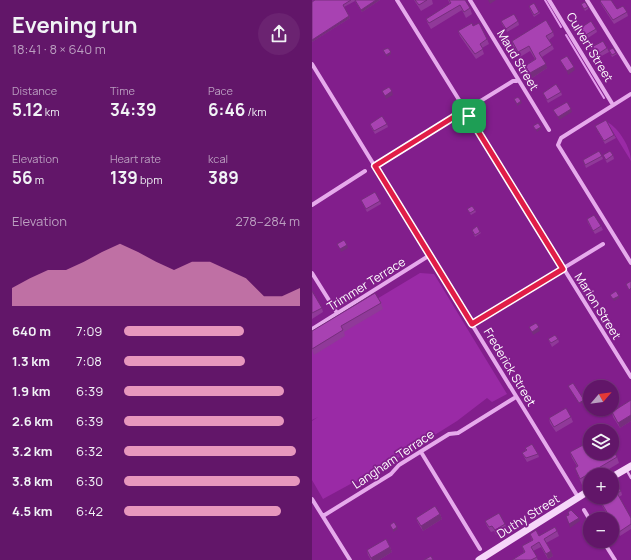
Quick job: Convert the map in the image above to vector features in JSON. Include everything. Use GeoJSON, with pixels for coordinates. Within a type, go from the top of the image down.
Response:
{"type":"FeatureCollection","features":[{"type":"Feature","properties":{"kind":"street","name":"Marion Street"},"geometry":{"type":"LineString","coordinates":[[397,0],[631,377]]}},
{"type":"Feature","properties":{"kind":"street","name":"Maud Street"},"geometry":{"type":"LineString","coordinates":[[470,0],[549,130]]}},
{"type":"Feature","properties":{"kind":"street","name":"Culvert Street"},"geometry":{"type":"LineString","coordinates":[[549,0],[613,105]]}},
{"type":"Feature","properties":{"kind":"street"},"geometry":{"type":"LineString","coordinates":[[587,0],[631,71]]}},
{"type":"Feature","properties":{"kind":"street","name":"Frederick Street"},"geometry":{"type":"LineString","coordinates":[[312,64],[578,497]]}},
{"type":"Feature","properties":{"kind":"street"},"geometry":{"type":"LineString","coordinates":[[375,166],[513,81],[518,81]]}},
{"type":"Feature","properties":{"kind":"street"},"geometry":{"type":"LineString","coordinates":[[631,94],[561,138],[558,145],[631,263]]}},
{"type":"Feature","properties":{"kind":"street"},"geometry":{"type":"LineString","coordinates":[[312,205],[365,171]]}},
{"type":"Feature","properties":{"kind":"street"},"geometry":{"type":"LineString","coordinates":[[472,324],[603,244]]}},
{"type":"Feature","properties":{"kind":"street","name":"Trimmer Terrace"},"geometry":{"type":"LineString","coordinates":[[312,329],[430,255]]}},
{"type":"Feature","properties":{"kind":"street"},"geometry":{"type":"LineString","coordinates":[[312,273],[337,313]]}},
{"type":"Feature","properties":{"kind":"street","name":"Langham Terrace"},"geometry":{"type":"LineString","coordinates":[[323,516],[391,474],[399,464],[449,434],[458,433],[516,397]]}},
{"type":"Feature","properties":{"kind":"street"},"geometry":{"type":"LineString","coordinates":[[421,452],[480,549]]}},
{"type":"Feature","properties":{"kind":"street"},"geometry":{"type":"LineString","coordinates":[[619,473],[628,467]]}},
{"type":"Feature","properties":{"kind":"street","name":"Duthy Street"},"geometry":{"type":"LineString","coordinates":[[483,559],[583,494]]}},
{"type":"Feature","properties":{"kind":"street"},"geometry":{"type":"LineString","coordinates":[[312,498],[350,560]]}},
{"type":"Feature","properties":{"kind":"street"},"geometry":{"type":"LineString","coordinates":[[607,548],[615,560]]}},
{"type":"Feature","properties":{"kind":"lane"},"geometry":{"type":"LineString","coordinates":[[628,467],[631,478]]}},
{"type":"Feature","properties":{"kind":"shaded area"},"geometry":{"type":"Polygon","coordinates":[[[607,122],[616,129],[624,139],[629,150],[631,161],[607,122]]]}},
{"type":"Feature","properties":{"kind":"shaded area"},"geometry":{"type":"Polygon","coordinates":[[[420,273],[434,274],[507,394],[492,402],[487,398],[457,421],[358,483],[356,481],[323,499],[312,480],[312,421],[318,417],[312,420],[312,338],[420,273]]]}},
{"type":"Feature","properties":{"kind":"building"},"geometry":{"type":"Polygon","coordinates":[[[315,0],[351,0],[343,5],[349,16],[312,40],[312,2],[315,0]]]}},
{"type":"Feature","properties":{"kind":"building"},"geometry":{"type":"Polygon","coordinates":[[[355,0],[376,0],[361,10],[355,0]]]}},
{"type":"Feature","properties":{"kind":"building"},"geometry":{"type":"Polygon","coordinates":[[[415,0],[427,0],[419,5],[415,0]]]}},
{"type":"Feature","properties":{"kind":"building"},"geometry":{"type":"Polygon","coordinates":[[[449,0],[465,0],[470,8],[464,12],[460,5],[429,23],[426,19],[451,3],[449,0]]]}},
{"type":"Feature","properties":{"kind":"building"},"geometry":{"type":"Polygon","coordinates":[[[611,0],[617,9],[623,6],[627,12],[613,20],[600,1],[611,0]]]}},
{"type":"Feature","properties":{"kind":"building"},"geometry":{"type":"Polygon","coordinates":[[[585,2],[588,7],[584,9],[581,4],[585,2]]]}},
{"type":"Feature","properties":{"kind":"building"},"geometry":{"type":"Polygon","coordinates":[[[534,3],[539,12],[534,15],[529,6],[534,3]]]}},
{"type":"Feature","properties":{"kind":"building"},"geometry":{"type":"Polygon","coordinates":[[[514,14],[518,21],[506,29],[501,21],[514,14]]]}},
{"type":"Feature","properties":{"kind":"building"},"geometry":{"type":"Polygon","coordinates":[[[546,20],[553,32],[546,36],[552,45],[539,53],[546,64],[530,73],[525,66],[536,59],[529,46],[518,52],[512,41],[546,20]]]}},
{"type":"Feature","properties":{"kind":"building"},"geometry":{"type":"Polygon","coordinates":[[[591,21],[596,29],[584,36],[579,29],[591,21]]]}},
{"type":"Feature","properties":{"kind":"building"},"geometry":{"type":"Polygon","coordinates":[[[472,23],[473,26],[479,23],[487,39],[480,44],[483,49],[475,54],[458,31],[472,23]]]}},
{"type":"Feature","properties":{"kind":"building"},"geometry":{"type":"Polygon","coordinates":[[[603,41],[607,48],[595,56],[590,48],[603,41]]]}},
{"type":"Feature","properties":{"kind":"building"},"geometry":{"type":"Polygon","coordinates":[[[388,48],[391,52],[386,55],[383,50],[388,48]]]}},
{"type":"Feature","properties":{"kind":"building"},"geometry":{"type":"Polygon","coordinates":[[[613,48],[616,53],[612,55],[609,50],[613,48]]]}},
{"type":"Feature","properties":{"kind":"building"},"geometry":{"type":"Polygon","coordinates":[[[567,56],[574,67],[567,71],[560,60],[567,56]]]}},
{"type":"Feature","properties":{"kind":"building"},"geometry":{"type":"Polygon","coordinates":[[[556,84],[561,92],[547,100],[543,93],[556,84]]]}},
{"type":"Feature","properties":{"kind":"building"},"geometry":{"type":"Polygon","coordinates":[[[389,87],[392,91],[385,96],[382,91],[389,87]]]}},
{"type":"Feature","properties":{"kind":"building"},"geometry":{"type":"Polygon","coordinates":[[[518,97],[521,101],[517,104],[514,99],[518,97]]]}},
{"type":"Feature","properties":{"kind":"building"},"geometry":{"type":"Polygon","coordinates":[[[567,102],[571,109],[558,117],[553,110],[567,102]]]}},
{"type":"Feature","properties":{"kind":"building"},"geometry":{"type":"Polygon","coordinates":[[[382,116],[387,124],[374,131],[370,124],[382,116]]]}},
{"type":"Feature","properties":{"kind":"building"},"geometry":{"type":"Polygon","coordinates":[[[606,120],[614,135],[604,141],[595,126],[606,120]]]}},
{"type":"Feature","properties":{"kind":"building"},"geometry":{"type":"Polygon","coordinates":[[[538,123],[541,127],[536,130],[533,126],[538,123]]]}},
{"type":"Feature","properties":{"kind":"building"},"geometry":{"type":"Polygon","coordinates":[[[599,151],[602,156],[585,165],[583,160],[599,151]]]}},
{"type":"Feature","properties":{"kind":"building"},"geometry":{"type":"Polygon","coordinates":[[[610,151],[613,155],[606,160],[603,155],[610,151]]]}},
{"type":"Feature","properties":{"kind":"building"},"geometry":{"type":"Polygon","coordinates":[[[375,192],[380,201],[366,209],[361,200],[375,192]]]}},
{"type":"Feature","properties":{"kind":"building"},"geometry":{"type":"Polygon","coordinates":[[[472,206],[475,210],[470,213],[467,209],[472,206]]]}},
{"type":"Feature","properties":{"kind":"building"},"geometry":{"type":"Polygon","coordinates":[[[594,215],[601,226],[593,231],[587,219],[594,215]]]}},
{"type":"Feature","properties":{"kind":"building"},"geometry":{"type":"Polygon","coordinates":[[[477,226],[480,232],[475,235],[472,230],[477,226]]]}},
{"type":"Feature","properties":{"kind":"building"},"geometry":{"type":"Polygon","coordinates":[[[344,240],[347,245],[340,249],[337,244],[344,240]]]}},
{"type":"Feature","properties":{"kind":"building"},"geometry":{"type":"Polygon","coordinates":[[[631,281],[631,288],[629,290],[626,284],[631,281]]]}},
{"type":"Feature","properties":{"kind":"building"},"geometry":{"type":"Polygon","coordinates":[[[312,291],[322,308],[312,313],[312,291]]]}},
{"type":"Feature","properties":{"kind":"building"},"geometry":{"type":"Polygon","coordinates":[[[616,291],[619,296],[613,299],[610,295],[616,291]]]}},
{"type":"Feature","properties":{"kind":"building"},"geometry":{"type":"Polygon","coordinates":[[[375,293],[381,303],[341,326],[343,330],[312,349],[312,331],[375,293]]]}},
{"type":"Feature","properties":{"kind":"building"},"geometry":{"type":"Polygon","coordinates":[[[536,323],[539,327],[532,332],[529,327],[536,323]]]}},
{"type":"Feature","properties":{"kind":"building"},"geometry":{"type":"Polygon","coordinates":[[[555,335],[558,339],[551,343],[548,339],[555,335]]]}},
{"type":"Feature","properties":{"kind":"building"},"geometry":{"type":"Polygon","coordinates":[[[573,383],[583,401],[579,403],[568,386],[573,383]]]}},
{"type":"Feature","properties":{"kind":"building"},"geometry":{"type":"Polygon","coordinates":[[[631,400],[631,415],[618,423],[614,416],[619,416],[619,408],[631,400]]]}},
{"type":"Feature","properties":{"kind":"building"},"geometry":{"type":"Polygon","coordinates":[[[566,408],[571,417],[554,427],[549,418],[566,408]]]}},
{"type":"Feature","properties":{"kind":"building"},"geometry":{"type":"Polygon","coordinates":[[[532,444],[538,454],[526,458],[522,453],[527,450],[525,448],[532,444]]]}},
{"type":"Feature","properties":{"kind":"building"},"geometry":{"type":"Polygon","coordinates":[[[583,445],[583,460],[612,460],[598,468],[583,468],[583,477],[580,479],[575,468],[578,466],[570,452],[583,445]]]}},
{"type":"Feature","properties":{"kind":"building"},"geometry":{"type":"Polygon","coordinates":[[[619,497],[631,518],[631,524],[619,532],[619,512],[607,512],[602,504],[619,504],[619,497]]]}},
{"type":"Feature","properties":{"kind":"building"},"geometry":{"type":"Polygon","coordinates":[[[435,506],[440,514],[421,526],[416,518],[435,506]]]}},
{"type":"Feature","properties":{"kind":"building"},"geometry":{"type":"Polygon","coordinates":[[[571,510],[579,518],[569,524],[566,516],[569,515],[568,512],[571,510]]]}},
{"type":"Feature","properties":{"kind":"building"},"geometry":{"type":"Polygon","coordinates":[[[499,513],[505,524],[495,530],[492,526],[489,527],[485,521],[499,513]]]}},
{"type":"Feature","properties":{"kind":"building"},"geometry":{"type":"Polygon","coordinates":[[[394,522],[397,527],[393,530],[390,525],[394,522]]]}},
{"type":"Feature","properties":{"kind":"building"},"geometry":{"type":"Polygon","coordinates":[[[555,527],[557,531],[544,539],[551,551],[546,554],[539,542],[531,547],[537,557],[531,560],[512,560],[525,552],[522,546],[533,540],[530,534],[536,530],[539,536],[555,527]]]}},
{"type":"Feature","properties":{"kind":"building"},"geometry":{"type":"Polygon","coordinates":[[[386,539],[390,547],[371,558],[367,550],[386,539]]]}},
{"type":"Feature","properties":{"kind":"building"},"geometry":{"type":"Polygon","coordinates":[[[431,556],[433,560],[424,560],[431,556]]]}},
{"type":"Feature","properties":{"kind":"waterway"},"geometry":{"type":"LineString","coordinates":[[545,0],[561,27]]}},
{"type":"Feature","properties":{"kind":"waterway"},"geometry":{"type":"LineString","coordinates":[[566,35],[604,98]]}},
{"type":"Feature","properties":{"kind":"route"},"geometry":{"type":"LineString","coordinates":[[465,110],[469,116],[563,269],[472,324],[375,166],[465,110]]}}]}
